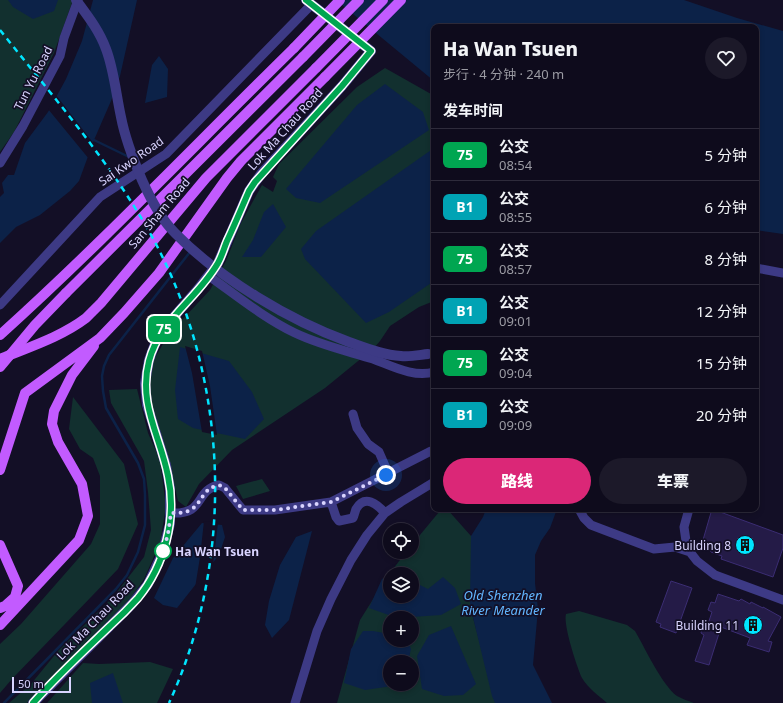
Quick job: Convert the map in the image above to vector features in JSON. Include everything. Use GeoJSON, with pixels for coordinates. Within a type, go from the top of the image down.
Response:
{"type":"FeatureCollection","features":[{"type":"Feature","properties":{"kind":"main road","name":"San Sham Road"},"geometry":{"type":"LineString","coordinates":[[0,335],[142,200],[340,0]]}},
{"type":"Feature","properties":{"kind":"main road","name":"San Sham Road"},"geometry":{"type":"LineString","coordinates":[[0,367],[35,325],[66,293],[359,0]]}},
{"type":"Feature","properties":{"kind":"main road","name":"San Sham Road"},"geometry":{"type":"LineString","coordinates":[[0,359],[54,336],[87,317],[117,284],[206,178],[382,0]]}},
{"type":"Feature","properties":{"kind":"main road"},"geometry":{"type":"LineString","coordinates":[[0,625],[79,540],[88,516],[82,484],[58,442],[52,424],[54,411],[72,375],[100,338],[159,273],[227,178],[241,161],[401,0]]}},
{"type":"Feature","properties":{"kind":"main road"},"geometry":{"type":"LineString","coordinates":[[0,470],[25,393],[100,338]]}},
{"type":"Feature","properties":{"kind":"main road"},"geometry":{"type":"LineString","coordinates":[[0,545],[18,586],[15,597],[5,606],[0,608]]}},
{"type":"Feature","properties":{"kind":"street","name":"Tun Yu Road"},"geometry":{"type":"LineString","coordinates":[[0,163],[23,126],[60,56],[66,32],[77,0]]}},
{"type":"Feature","properties":{"kind":"street"},"geometry":{"type":"LineString","coordinates":[[77,0],[97,29],[106,49],[112,68],[127,141],[142,181],[159,213],[174,232],[199,256],[232,280],[266,302],[297,319],[336,337],[377,352],[402,356],[417,356],[431,352]]}},
{"type":"Feature","properties":{"kind":"street","name":"Lok Ma Chau Road"},"geometry":{"type":"LineString","coordinates":[[33,703],[125,612],[143,590],[153,574],[162,554],[168,534],[171,513],[168,477],[147,405],[145,383],[146,371],[152,350],[161,334],[218,263],[249,191],[261,174],[342,86],[371,51],[308,3]]}},
{"type":"Feature","properties":{"kind":"street","name":"Sai Kwo Road"},"geometry":{"type":"LineString","coordinates":[[0,305],[100,197],[166,154],[308,3]]}},
{"type":"Feature","properties":{"kind":"street"},"geometry":{"type":"LineString","coordinates":[[759,269],[783,273]]}},
{"type":"Feature","properties":{"kind":"street"},"geometry":{"type":"LineString","coordinates":[[209,276],[268,318],[295,333],[328,346],[361,355],[412,373],[431,373]]}},
{"type":"Feature","properties":{"kind":"street"},"geometry":{"type":"LineString","coordinates":[[353,414],[357,428],[368,444],[379,452],[386,468],[386,475]]}},
{"type":"Feature","properties":{"kind":"street"},"geometry":{"type":"LineString","coordinates":[[171,513],[183,513],[190,511],[210,488],[219,485],[225,488],[243,510],[275,510],[331,502],[431,451]]}},
{"type":"Feature","properties":{"kind":"street"},"geometry":{"type":"LineString","coordinates":[[295,703],[317,631],[351,560],[373,527],[386,513],[431,484]]}},
{"type":"Feature","properties":{"kind":"street"},"geometry":{"type":"LineString","coordinates":[[331,502],[336,517],[339,520],[352,518],[356,509],[366,501],[377,504],[386,513]]}},
{"type":"Feature","properties":{"kind":"street"},"geometry":{"type":"LineString","coordinates":[[581,512],[591,525],[654,549],[675,547],[690,552]]}},
{"type":"Feature","properties":{"kind":"street"},"geometry":{"type":"LineString","coordinates":[[688,512],[684,527],[686,540],[690,552],[697,561],[715,575],[783,600]]}},
{"type":"Feature","properties":{"kind":"green space"},"geometry":{"type":"Polygon","coordinates":[[[0,0],[73,0],[54,53],[14,132],[0,152],[0,0]]]}},
{"type":"Feature","properties":{"kind":"green space"},"geometry":{"type":"Polygon","coordinates":[[[385,68],[431,94],[431,302],[419,307],[390,326],[374,348],[325,388],[232,450],[199,484],[186,507],[178,501],[168,458],[150,402],[151,365],[168,335],[210,290],[226,261],[241,223],[262,185],[273,192],[277,181],[273,177],[279,164],[357,87],[385,68]]]}},
{"type":"Feature","properties":{"kind":"green space"},"geometry":{"type":"Polygon","coordinates":[[[137,389],[148,433],[160,460],[166,507],[160,543],[144,579],[126,605],[52,676],[27,703],[9,703],[31,684],[58,651],[113,597],[144,557],[151,530],[144,461],[111,403],[109,390],[137,389]]]}},
{"type":"Feature","properties":{"kind":"green space"},"geometry":{"type":"Polygon","coordinates":[[[73,397],[124,464],[138,524],[118,569],[0,693],[0,644],[21,624],[91,544],[100,524],[100,476],[93,458],[80,449],[69,429],[73,397]]]}},
{"type":"Feature","properties":{"kind":"green space"},"geometry":{"type":"Polygon","coordinates":[[[262,479],[270,491],[243,499],[236,486],[262,479]]]}},
{"type":"Feature","properties":{"kind":"green space"},"geometry":{"type":"Polygon","coordinates":[[[439,512],[450,512],[471,536],[471,610],[496,703],[337,703],[360,620],[383,583],[383,603],[419,603],[419,567],[395,567],[401,559],[419,559],[419,536],[439,512]]]}},
{"type":"Feature","properties":{"kind":"green space"},"geometry":{"type":"Polygon","coordinates":[[[579,611],[627,625],[635,631],[654,666],[671,691],[677,696],[694,703],[607,703],[584,682],[574,656],[568,636],[566,614],[579,611]]]}},
{"type":"Feature","properties":{"kind":"green space"},"geometry":{"type":"Polygon","coordinates":[[[150,662],[173,669],[157,703],[47,703],[83,663],[99,664],[150,662]]]}},
{"type":"Feature","properties":{"kind":"water"},"geometry":{"type":"Polygon","coordinates":[[[8,0],[58,0],[54,11],[33,19],[13,7],[8,0]]]}},
{"type":"Feature","properties":{"kind":"water"},"geometry":{"type":"Polygon","coordinates":[[[93,0],[137,0],[120,76],[114,94],[94,140],[79,181],[70,191],[40,215],[16,227],[0,243],[0,197],[4,193],[2,183],[8,175],[14,175],[25,143],[48,112],[66,79],[82,41],[93,0]]]}},
{"type":"Feature","properties":{"kind":"water"},"geometry":{"type":"Polygon","coordinates":[[[336,0],[684,0],[758,24],[431,24],[431,79],[336,0]]]}},
{"type":"Feature","properties":{"kind":"water"},"geometry":{"type":"Polygon","coordinates":[[[759,24],[783,31],[783,234],[759,230],[759,24]]]}},
{"type":"Feature","properties":{"kind":"water"},"geometry":{"type":"Polygon","coordinates":[[[159,56],[168,69],[167,97],[145,103],[152,65],[159,56]]]}},
{"type":"Feature","properties":{"kind":"water"},"geometry":{"type":"Polygon","coordinates":[[[385,84],[423,112],[429,130],[320,203],[296,198],[286,189],[357,105],[385,84]]]}},
{"type":"Feature","properties":{"kind":"water"},"geometry":{"type":"Polygon","coordinates":[[[431,150],[431,283],[389,312],[366,323],[305,259],[301,249],[316,231],[431,150]]]}},
{"type":"Feature","properties":{"kind":"water"},"geometry":{"type":"Polygon","coordinates":[[[273,204],[286,227],[261,257],[242,257],[253,240],[264,212],[273,204]]]}},
{"type":"Feature","properties":{"kind":"water"},"geometry":{"type":"Polygon","coordinates":[[[180,347],[229,361],[252,392],[264,419],[245,439],[193,428],[178,419],[175,390],[180,347]]]}},
{"type":"Feature","properties":{"kind":"water","name":"Old Shenzhen River Meander"},"geometry":{"type":"Polygon","coordinates":[[[485,512],[556,512],[550,528],[541,541],[535,555],[535,583],[538,609],[533,665],[552,703],[495,703],[492,696],[470,605],[471,536],[485,512]]]}},
{"type":"Feature","properties":{"kind":"water"},"geometry":{"type":"Polygon","coordinates":[[[202,523],[222,525],[225,537],[219,555],[177,608],[163,605],[154,598],[173,558],[202,523]]]}},
{"type":"Feature","properties":{"kind":"water"},"geometry":{"type":"Polygon","coordinates":[[[312,531],[289,620],[272,638],[265,625],[269,601],[280,565],[296,537],[312,531]]]}},
{"type":"Feature","properties":{"kind":"water"},"geometry":{"type":"Polygon","coordinates":[[[443,577],[455,588],[461,604],[441,615],[419,616],[419,611],[383,611],[383,613],[369,608],[382,579],[383,603],[419,603],[419,584],[428,589],[443,577]]]}},
{"type":"Feature","properties":{"kind":"water"},"geometry":{"type":"Polygon","coordinates":[[[451,626],[476,684],[463,695],[444,696],[422,689],[419,669],[419,655],[418,655],[429,635],[451,626]]]}},
{"type":"Feature","properties":{"kind":"water"},"geometry":{"type":"Polygon","coordinates":[[[363,631],[373,631],[383,633],[383,647],[410,647],[411,649],[410,655],[383,655],[383,687],[365,690],[344,683],[351,649],[363,631]]]}},
{"type":"Feature","properties":{"kind":"water"},"geometry":{"type":"Polygon","coordinates":[[[113,673],[123,703],[92,703],[90,683],[113,673]]]}},
{"type":"Feature","properties":{"kind":"pier"},"geometry":{"type":"Polygon","coordinates":[[[56,95],[94,144],[89,159],[48,109],[56,95]]]}},
{"type":"Feature","properties":{"kind":"pier"},"geometry":{"type":"Polygon","coordinates":[[[185,346],[202,351],[210,386],[217,435],[202,432],[192,373],[185,346]]]}},
{"type":"Feature","properties":{"kind":"pier"},"geometry":{"type":"Polygon","coordinates":[[[204,521],[218,523],[213,565],[195,588],[200,557],[204,521]]]}},
{"type":"Feature","properties":{"kind":"building","name":"Building 8"},"geometry":{"type":"Polygon","coordinates":[[[711,512],[720,512],[783,535],[783,548],[773,577],[721,559],[722,556],[711,552],[706,541],[703,540],[711,512]]]}},
{"type":"Feature","properties":{"kind":"building"},"geometry":{"type":"Polygon","coordinates":[[[671,581],[692,588],[676,633],[660,627],[661,624],[656,622],[671,581]]]}},
{"type":"Feature","properties":{"kind":"building"},"geometry":{"type":"Polygon","coordinates":[[[718,594],[739,601],[741,599],[750,604],[751,602],[781,617],[768,641],[772,642],[769,652],[747,645],[750,638],[721,627],[709,665],[695,661],[704,635],[701,633],[703,625],[707,627],[712,612],[708,610],[711,602],[715,603],[718,594]]]}},
{"type":"Feature","properties":{"kind":"waterway"},"geometry":{"type":"LineString","coordinates":[[94,140],[129,157]]}},
{"type":"Feature","properties":{"kind":"waterway"},"geometry":{"type":"LineString","coordinates":[[4,703],[116,589],[127,575],[138,552],[145,525],[144,479],[138,463],[106,408],[102,376],[104,366],[109,355],[190,252]]}},
{"type":"Feature","properties":{"kind":"railway"},"geometry":{"type":"LineString","coordinates":[[0,30],[77,126],[130,200],[146,226],[174,281],[194,340],[208,400],[214,462],[214,524],[206,585],[191,645],[169,703]]}},
{"type":"Feature","properties":{"kind":"bus line","name":"75"},"geometry":{"type":"LineString","coordinates":[[33,703],[125,612],[138,597],[148,584],[166,543],[171,513],[170,488],[166,465],[153,429],[145,393],[146,371],[156,341],[218,263],[249,191],[255,182],[342,86],[371,51],[306,0]]}},
{"type":"Feature","properties":{"kind":"place","name":"Building 8"},"geometry":{"type":"Point","coordinates":[745,545]}},
{"type":"Feature","properties":{"kind":"place","name":"Ha Wan Tsuen"},"geometry":{"type":"Point","coordinates":[163,551]}},
{"type":"Feature","properties":{"kind":"place","name":"Building 11"},"geometry":{"type":"Point","coordinates":[753,625]}},
{"type":"Feature","properties":{"kind":"route"},"geometry":{"type":"LineString","coordinates":[[163,551],[168,534],[171,513],[178,514],[190,511],[207,491],[214,486],[219,485],[225,488],[243,510],[275,510],[294,506],[331,502],[386,475]]}}]}
